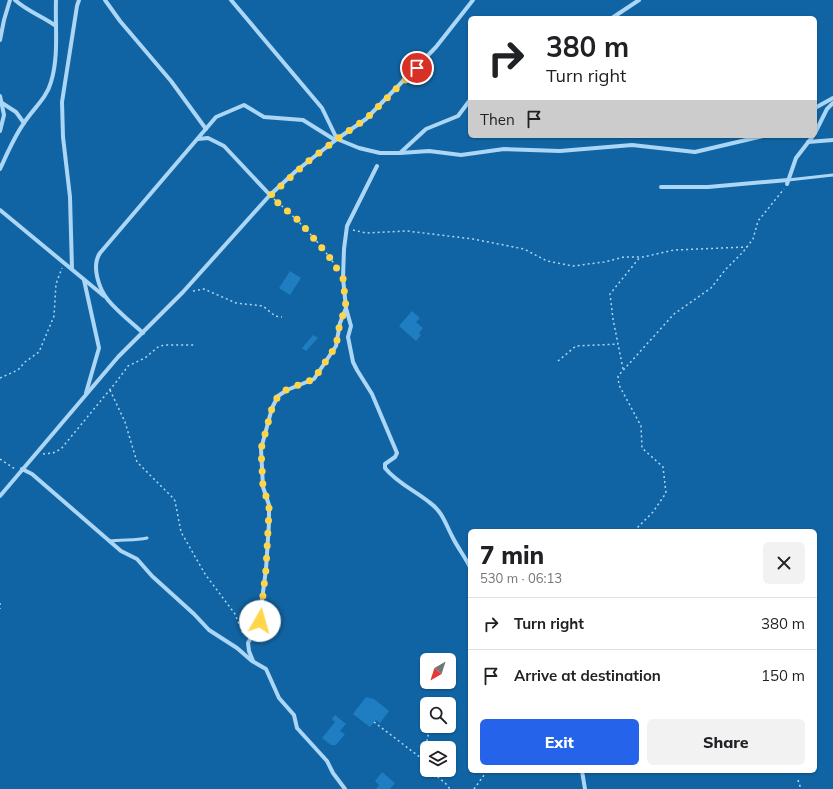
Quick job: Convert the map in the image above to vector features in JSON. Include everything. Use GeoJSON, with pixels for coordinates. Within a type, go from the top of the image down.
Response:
{"type":"FeatureCollection","features":[{"type":"Feature","properties":{"kind":"street"},"geometry":{"type":"LineString","coordinates":[[0,40],[10,0]]}},
{"type":"Feature","properties":{"kind":"street"},"geometry":{"type":"LineString","coordinates":[[15,0],[26,10],[47,19],[56,26]]}},
{"type":"Feature","properties":{"kind":"street"},"geometry":{"type":"LineString","coordinates":[[0,169],[24,123],[49,89],[54,68],[56,0]]}},
{"type":"Feature","properties":{"kind":"street"},"geometry":{"type":"LineString","coordinates":[[72,269],[70,197],[63,137],[62,102],[79,0]]}},
{"type":"Feature","properties":{"kind":"street"},"geometry":{"type":"LineString","coordinates":[[105,0],[120,21],[171,81],[206,129]]}},
{"type":"Feature","properties":{"kind":"street"},"geometry":{"type":"LineString","coordinates":[[231,0],[322,108],[336,139]]}},
{"type":"Feature","properties":{"kind":"street"},"geometry":{"type":"LineString","coordinates":[[0,496],[118,357],[183,292],[270,196],[296,171],[336,139],[366,119],[397,89],[436,47],[473,0]]}},
{"type":"Feature","properties":{"kind":"street"},"geometry":{"type":"LineString","coordinates":[[615,16],[638,0]]}},
{"type":"Feature","properties":{"kind":"street"},"geometry":{"type":"LineString","coordinates":[[0,96],[4,115],[0,131]]}},
{"type":"Feature","properties":{"kind":"street"},"geometry":{"type":"LineString","coordinates":[[817,107],[833,98]]}},
{"type":"Feature","properties":{"kind":"street"},"geometry":{"type":"LineString","coordinates":[[1,102],[16,112],[24,123]]}},
{"type":"Feature","properties":{"kind":"street"},"geometry":{"type":"LineString","coordinates":[[400,153],[426,129],[458,116],[468,103]]}},
{"type":"Feature","properties":{"kind":"street"},"geometry":{"type":"LineString","coordinates":[[817,129],[833,103]]}},
{"type":"Feature","properties":{"kind":"street"},"geometry":{"type":"LineString","coordinates":[[106,298],[97,276],[96,265],[98,256],[218,116],[244,105],[264,117],[303,120],[336,139],[360,148],[380,153],[429,151],[462,155],[504,149],[560,151],[632,145],[694,152],[754,138]]}},
{"type":"Feature","properties":{"kind":"street"},"geometry":{"type":"LineString","coordinates":[[198,139],[208,138],[215,140],[224,146],[270,196]]}},
{"type":"Feature","properties":{"kind":"street"},"geometry":{"type":"LineString","coordinates":[[660,187],[726,186],[788,182],[796,158],[811,138]]}},
{"type":"Feature","properties":{"kind":"street"},"geometry":{"type":"LineString","coordinates":[[808,142],[833,140]]}},
{"type":"Feature","properties":{"kind":"street"},"geometry":{"type":"LineString","coordinates":[[377,166],[347,229],[344,248],[343,278],[346,308],[351,326],[348,337],[353,362],[372,394],[397,454],[385,464],[385,468],[400,482],[429,502],[439,511],[446,520],[452,537],[468,564]]}},
{"type":"Feature","properties":{"kind":"street"},"geometry":{"type":"LineString","coordinates":[[0,210],[84,279],[143,333]]}},
{"type":"Feature","properties":{"kind":"street"},"geometry":{"type":"LineString","coordinates":[[84,279],[99,348],[85,395]]}},
{"type":"Feature","properties":{"kind":"street"},"geometry":{"type":"LineString","coordinates":[[253,662],[248,647],[249,640],[259,623],[266,569],[269,511],[269,505],[263,487],[261,449],[272,408],[278,396],[286,390],[314,379],[336,346],[340,322],[346,308]]}},
{"type":"Feature","properties":{"kind":"street"},"geometry":{"type":"LineString","coordinates":[[22,469],[32,474],[123,553],[137,559],[152,576],[194,614],[209,630],[232,645],[253,662],[267,670],[279,698],[294,715],[297,728],[327,761],[333,773],[345,789]]}},
{"type":"Feature","properties":{"kind":"street"},"geometry":{"type":"LineString","coordinates":[[582,773],[585,789]]}},
{"type":"Feature","properties":{"kind":"lane"},"geometry":{"type":"LineString","coordinates":[[788,182],[833,175]]}},
{"type":"Feature","properties":{"kind":"lane"},"geometry":{"type":"LineString","coordinates":[[109,541],[148,538]]}},
{"type":"Feature","properties":{"kind":"path"},"geometry":{"type":"LineString","coordinates":[[636,529],[653,512],[665,494],[666,488],[663,467],[642,448],[642,429],[640,421],[619,385],[618,376],[674,314],[711,288],[726,269],[747,247],[753,239],[758,222],[788,182]]}},
{"type":"Feature","properties":{"kind":"path"},"geometry":{"type":"LineString","coordinates":[[270,196],[304,226],[328,255],[343,278]]}},
{"type":"Feature","properties":{"kind":"path"},"geometry":{"type":"LineString","coordinates":[[347,229],[366,233],[407,231],[473,239],[524,249],[547,261],[573,266],[604,262],[624,257],[640,257],[674,250],[747,247]]}},
{"type":"Feature","properties":{"kind":"path"},"geometry":{"type":"LineString","coordinates":[[624,369],[613,319],[610,294],[640,257]]}},
{"type":"Feature","properties":{"kind":"path"},"geometry":{"type":"LineString","coordinates":[[0,378],[18,370],[25,362],[40,352],[54,316],[56,284],[64,262]]}},
{"type":"Feature","properties":{"kind":"path"},"geometry":{"type":"LineString","coordinates":[[183,292],[204,289],[236,303],[263,306],[275,316],[282,317]]}},
{"type":"Feature","properties":{"kind":"path"},"geometry":{"type":"LineString","coordinates":[[558,360],[576,346],[618,344]]}},
{"type":"Feature","properties":{"kind":"path"},"geometry":{"type":"LineString","coordinates":[[36,453],[50,454],[60,449],[110,390],[128,366],[145,358],[158,347],[164,345],[195,345]]}},
{"type":"Feature","properties":{"kind":"path"},"geometry":{"type":"LineString","coordinates":[[110,390],[125,422],[137,462],[173,498],[181,532],[205,574],[235,614],[248,647]]}},
{"type":"Feature","properties":{"kind":"path"},"geometry":{"type":"LineString","coordinates":[[0,459],[14,468],[15,477]]}},
{"type":"Feature","properties":{"kind":"path"},"geometry":{"type":"LineString","coordinates":[[0,603],[0,609]]}},
{"type":"Feature","properties":{"kind":"path"},"geometry":{"type":"LineString","coordinates":[[374,722],[420,757]]}},
{"type":"Feature","properties":{"kind":"path"},"geometry":{"type":"LineString","coordinates":[[474,789],[486,773]]}},
{"type":"Feature","properties":{"kind":"path"},"geometry":{"type":"LineString","coordinates":[[438,777],[450,789]]}},
{"type":"Feature","properties":{"kind":"path"},"geometry":{"type":"LineString","coordinates":[[798,780],[801,789]]}},
{"type":"Feature","properties":{"kind":"building"},"geometry":{"type":"Polygon","coordinates":[[[290,271],[301,278],[290,295],[279,288],[290,271]]]}},
{"type":"Feature","properties":{"kind":"building"},"geometry":{"type":"Polygon","coordinates":[[[412,311],[420,318],[416,322],[423,328],[419,333],[421,335],[416,341],[399,326],[412,311]]]}},
{"type":"Feature","properties":{"kind":"building"},"geometry":{"type":"Polygon","coordinates":[[[313,335],[318,338],[306,351],[302,348],[313,335]]]}},
{"type":"Feature","properties":{"kind":"building"},"geometry":{"type":"Polygon","coordinates":[[[366,697],[374,699],[389,711],[380,723],[376,720],[370,727],[353,714],[366,697]]]}},
{"type":"Feature","properties":{"kind":"building"},"geometry":{"type":"Polygon","coordinates":[[[335,715],[346,724],[340,731],[345,734],[336,745],[331,745],[322,738],[335,722],[332,719],[335,715]]]}},
{"type":"Feature","properties":{"kind":"building"},"geometry":{"type":"Polygon","coordinates":[[[382,772],[395,783],[390,789],[376,789],[379,785],[375,781],[382,772]]]}},
{"type":"Feature","properties":{"kind":"route"},"geometry":{"type":"LineString","coordinates":[[260,621],[266,569],[269,523],[269,505],[263,487],[261,449],[272,408],[278,396],[286,390],[314,379],[336,346],[340,322],[346,308],[343,278],[328,255],[299,221],[270,196],[296,171],[337,139],[366,119],[417,68]]}}]}
